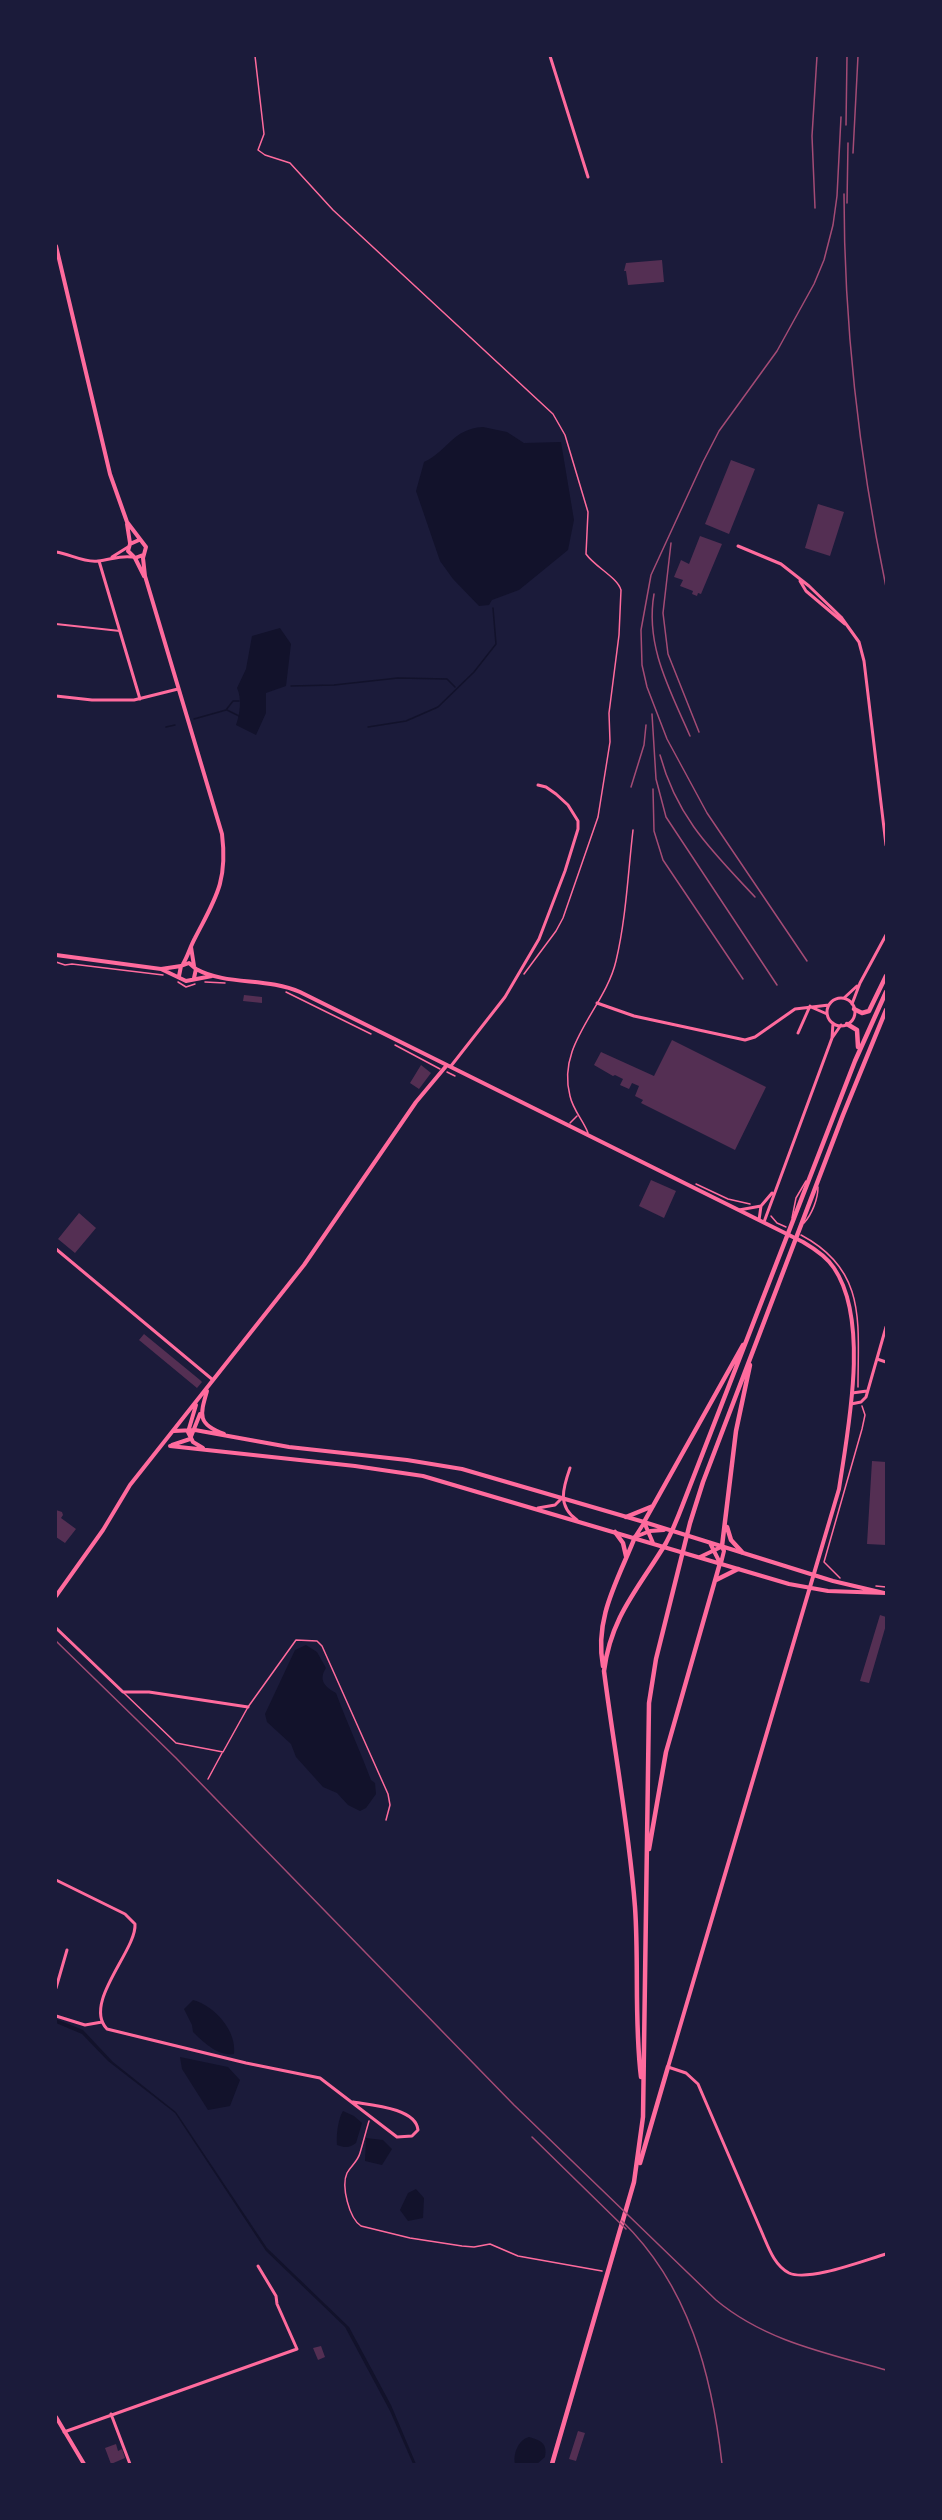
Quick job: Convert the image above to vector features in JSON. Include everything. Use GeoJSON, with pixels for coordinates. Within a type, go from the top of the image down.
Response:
{"type":"FeatureCollection","features":[{"type":"Feature","properties":{"kind":"main road"},"geometry":{"type":"LineString","coordinates":[[853,1007],[862,1013],[869,1011],[886,976]]}},
{"type":"Feature","properties":{"kind":"main road"},"geometry":{"type":"LineString","coordinates":[[604,1671],[608,1644],[614,1626],[670,1534],[753,1327],[855,1061],[886,992]]}},
{"type":"Feature","properties":{"kind":"main road"},"geometry":{"type":"LineString","coordinates":[[638,2169],[643,2094],[648,1718],[654,1670],[690,1522],[818,1179],[886,1010]]}},
{"type":"Feature","properties":{"kind":"main road"},"geometry":{"type":"LineString","coordinates":[[847,1024],[855,1027],[859,1037],[855,1061]]}},
{"type":"Feature","properties":{"kind":"main road"},"geometry":{"type":"LineString","coordinates":[[644,1522],[753,1327]]}},
{"type":"Feature","properties":{"kind":"main road"},"geometry":{"type":"LineString","coordinates":[[722,1546],[736,1431],[754,1348]]}},
{"type":"Feature","properties":{"kind":"main road"},"geometry":{"type":"LineString","coordinates":[[626,1517],[653,1506]]}},
{"type":"Feature","properties":{"kind":"main road"},"geometry":{"type":"LineString","coordinates":[[726,1524],[731,1540],[742,1552]]}},
{"type":"Feature","properties":{"kind":"main road"},"geometry":{"type":"LineString","coordinates":[[615,1532],[623,1543],[626,1557]]}},
{"type":"Feature","properties":{"kind":"main road"},"geometry":{"type":"LineString","coordinates":[[635,1537],[611,1590],[603,1622],[601,1648],[634,1894],[637,1964],[635,2012],[643,2094]]}},
{"type":"Feature","properties":{"kind":"main road"},"geometry":{"type":"LineString","coordinates":[[646,1861],[666,1752],[720,1563]]}},
{"type":"Feature","properties":{"kind":"main road"},"geometry":{"type":"LineString","coordinates":[[716,1580],[738,1569]]}},
{"type":"Feature","properties":{"kind":"main road"},"geometry":{"type":"LineString","coordinates":[[552,2464],[638,2169],[651,2133],[668,2067]]}},
{"type":"Feature","properties":{"kind":"street"},"geometry":{"type":"LineString","coordinates":[[550,56],[588,177]]}},
{"type":"Feature","properties":{"kind":"street"},"geometry":{"type":"LineString","coordinates":[[56,246],[106,460],[127,522],[129,545],[133,557],[145,576]]}},
{"type":"Feature","properties":{"kind":"street"},"geometry":{"type":"LineString","coordinates":[[127,522],[146,547],[145,576],[219,818],[224,848],[223,870],[218,893],[211,912],[191,946],[177,978]]}},
{"type":"Feature","properties":{"kind":"street"},"geometry":{"type":"LineString","coordinates":[[111,558],[139,540]]}},
{"type":"Feature","properties":{"kind":"street"},"geometry":{"type":"LineString","coordinates":[[738,546],[788,569],[806,591],[846,625],[859,642],[864,655],[886,845]]}},
{"type":"Feature","properties":{"kind":"street"},"geometry":{"type":"LineString","coordinates":[[56,552],[73,555],[82,560],[99,561],[144,555]]}},
{"type":"Feature","properties":{"kind":"street"},"geometry":{"type":"LineString","coordinates":[[99,561],[140,699]]}},
{"type":"Feature","properties":{"kind":"street"},"geometry":{"type":"LineString","coordinates":[[56,624],[120,631]]}},
{"type":"Feature","properties":{"kind":"street"},"geometry":{"type":"LineString","coordinates":[[56,696],[92,700],[140,699],[178,689]]}},
{"type":"Feature","properties":{"kind":"street"},"geometry":{"type":"LineString","coordinates":[[56,1596],[103,1530],[130,1485],[197,1403],[328,1232],[416,1102],[505,997],[547,922],[565,871],[578,821],[568,805],[556,794],[538,785]]}},
{"type":"Feature","properties":{"kind":"street"},"geometry":{"type":"LineString","coordinates":[[833,1023],[847,1024],[854,1016],[853,1007],[860,983],[886,935]]}},
{"type":"Feature","properties":{"kind":"street"},"geometry":{"type":"LineString","coordinates":[[191,946],[196,974],[193,979]]}},
{"type":"Feature","properties":{"kind":"street"},"geometry":{"type":"LineString","coordinates":[[56,955],[161,969],[189,963],[213,976]]}},
{"type":"Feature","properties":{"kind":"street"},"geometry":{"type":"LineString","coordinates":[[161,969],[186,981],[213,976],[290,988],[762,1221],[812,1247],[832,1265],[847,1295],[851,1322],[852,1393],[838,1489],[668,2067],[686,2073],[698,2084],[700,2094],[763,2235],[780,2267],[789,2273],[808,2275],[886,2254]]}},
{"type":"Feature","properties":{"kind":"street"},"geometry":{"type":"LineString","coordinates":[[827,1014],[829,1005],[834,1000],[843,999],[860,983]]}},
{"type":"Feature","properties":{"kind":"street"},"geometry":{"type":"LineString","coordinates":[[843,999],[853,1007]]}},
{"type":"Feature","properties":{"kind":"street"},"geometry":{"type":"LineString","coordinates":[[597,1003],[634,1016],[741,1040],[755,1037],[795,1009],[829,1005]]}},
{"type":"Feature","properties":{"kind":"street"},"geometry":{"type":"LineString","coordinates":[[810,1006],[827,1014],[833,1023],[832,1038]]}},
{"type":"Feature","properties":{"kind":"street"},"geometry":{"type":"LineString","coordinates":[[798,1033],[810,1006]]}},
{"type":"Feature","properties":{"kind":"street"},"geometry":{"type":"LineString","coordinates":[[762,1221],[832,1038],[841,1025]]}},
{"type":"Feature","properties":{"kind":"street"},"geometry":{"type":"LineString","coordinates":[[737,1210],[761,1206],[774,1191]]}},
{"type":"Feature","properties":{"kind":"street"},"geometry":{"type":"LineString","coordinates":[[761,1206],[762,1221]]}},
{"type":"Feature","properties":{"kind":"street"},"geometry":{"type":"LineString","coordinates":[[56,1249],[214,1381]]}},
{"type":"Feature","properties":{"kind":"street"},"geometry":{"type":"LineString","coordinates":[[851,1404],[861,1402],[868,1390],[886,1327]]}},
{"type":"Feature","properties":{"kind":"street"},"geometry":{"type":"LineString","coordinates":[[877,1359],[886,1362]]}},
{"type":"Feature","properties":{"kind":"street"},"geometry":{"type":"LineString","coordinates":[[170,1446],[190,1439],[208,1388]]}},
{"type":"Feature","properties":{"kind":"street"},"geometry":{"type":"LineString","coordinates":[[852,1393],[862,1393],[868,1390]]}},
{"type":"Feature","properties":{"kind":"street"},"geometry":{"type":"LineString","coordinates":[[197,1403],[188,1429],[190,1439],[204,1449]]}},
{"type":"Feature","properties":{"kind":"street"},"geometry":{"type":"LineString","coordinates":[[201,1411],[201,1417],[209,1427],[230,1436]]}},
{"type":"Feature","properties":{"kind":"street"},"geometry":{"type":"LineString","coordinates":[[174,1431],[188,1429],[289,1447],[445,1466],[644,1522],[814,1575],[886,1593]]}},
{"type":"Feature","properties":{"kind":"street"},"geometry":{"type":"LineString","coordinates":[[162,1446],[412,1474],[456,1484],[738,1569],[809,1588],[828,1592],[886,1593]]}},
{"type":"Feature","properties":{"kind":"street"},"geometry":{"type":"LineString","coordinates":[[538,1508],[555,1505],[562,1498],[570,1468]]}},
{"type":"Feature","properties":{"kind":"street"},"geometry":{"type":"LineString","coordinates":[[562,1498],[567,1510],[577,1520]]}},
{"type":"Feature","properties":{"kind":"street"},"geometry":{"type":"LineString","coordinates":[[644,1522],[654,1543]]}},
{"type":"Feature","properties":{"kind":"street"},"geometry":{"type":"LineString","coordinates":[[635,1537],[644,1522]]}},
{"type":"Feature","properties":{"kind":"street"},"geometry":{"type":"LineString","coordinates":[[635,1537],[648,1532],[668,1530]]}},
{"type":"Feature","properties":{"kind":"street"},"geometry":{"type":"LineString","coordinates":[[708,1542],[715,1549],[720,1563]]}},
{"type":"Feature","properties":{"kind":"street"},"geometry":{"type":"LineString","coordinates":[[700,1557],[722,1546]]}},
{"type":"Feature","properties":{"kind":"street"},"geometry":{"type":"LineString","coordinates":[[720,1563],[724,1551],[722,1546]]}},
{"type":"Feature","properties":{"kind":"street"},"geometry":{"type":"LineString","coordinates":[[56,1628],[123,1692],[149,1692],[248,1707]]}},
{"type":"Feature","properties":{"kind":"street"},"geometry":{"type":"LineString","coordinates":[[56,1880],[125,1914],[135,1924],[134,1934],[114,1971],[101,2011],[102,2022],[111,2031],[235,2061],[320,2078],[397,2137],[407,2138],[418,2130],[418,2124],[409,2115],[353,2102]]}},
{"type":"Feature","properties":{"kind":"street"},"geometry":{"type":"LineString","coordinates":[[56,1988],[68,1950]]}},
{"type":"Feature","properties":{"kind":"street"},"geometry":{"type":"LineString","coordinates":[[56,2016],[85,2025],[102,2022]]}},
{"type":"Feature","properties":{"kind":"street"},"geometry":{"type":"LineString","coordinates":[[64,2432],[297,2349],[277,2304],[276,2296],[258,2266]]}},
{"type":"Feature","properties":{"kind":"street"},"geometry":{"type":"LineString","coordinates":[[111,2414],[130,2464]]}},
{"type":"Feature","properties":{"kind":"street"},"geometry":{"type":"LineString","coordinates":[[56,2417],[84,2464]]}},
{"type":"Feature","properties":{"kind":"lane"},"geometry":{"type":"LineString","coordinates":[[589,1135],[577,1115],[568,1088],[568,1060],[616,962],[633,830]]}},
{"type":"Feature","properties":{"kind":"lane"},"geometry":{"type":"LineString","coordinates":[[568,1124],[577,1115]]}},
{"type":"Feature","properties":{"kind":"lane"},"geometry":{"type":"LineString","coordinates":[[208,1779],[248,1707],[296,1640],[317,1641],[322,1646],[388,1794],[390,1805],[386,1820]]}},
{"type":"Feature","properties":{"kind":"lane"},"geometry":{"type":"LineString","coordinates":[[123,1692],[176,1743],[223,1752]]}},
{"type":"Feature","properties":{"kind":"path"},"geometry":{"type":"LineString","coordinates":[[255,56],[264,134],[258,150],[265,155],[290,163],[333,210],[553,414],[561,425],[588,512],[586,554],[604,573],[620,584],[619,635],[609,713],[610,742],[598,817],[589,848],[556,932],[520,977]]}},
{"type":"Feature","properties":{"kind":"path"},"geometry":{"type":"LineString","coordinates":[[56,962],[64,965],[72,964],[168,976]]}},
{"type":"Feature","properties":{"kind":"path"},"geometry":{"type":"LineString","coordinates":[[177,978],[186,987],[200,982],[232,984]]}},
{"type":"Feature","properties":{"kind":"path"},"geometry":{"type":"LineString","coordinates":[[281,990],[371,1034]]}},
{"type":"Feature","properties":{"kind":"path"},"geometry":{"type":"LineString","coordinates":[[395,1045],[434,1064],[437,1068]]}},
{"type":"Feature","properties":{"kind":"path"},"geometry":{"type":"LineString","coordinates":[[446,1072],[455,1076]]}},
{"type":"Feature","properties":{"kind":"path"},"geometry":{"type":"LineString","coordinates":[[699,1184],[728,1199],[754,1204]]}},
{"type":"Feature","properties":{"kind":"path"},"geometry":{"type":"LineString","coordinates":[[771,1211],[777,1223]]}},
{"type":"Feature","properties":{"kind":"path"},"geometry":{"type":"LineString","coordinates":[[839,1578],[824,1562],[862,1429],[865,1415],[861,1404]]}},
{"type":"Feature","properties":{"kind":"path"},"geometry":{"type":"LineString","coordinates":[[370,2117],[360,2156],[348,2172],[344,2185],[350,2212],[361,2226],[410,2238],[462,2246],[474,2247],[490,2244],[518,2256],[608,2272]]}},
{"type":"Feature","properties":{"kind":"shaded area"},"geometry":{"type":"Polygon","coordinates":[[[483,427],[507,432],[524,443],[561,442],[574,520],[568,550],[519,590],[492,600],[489,605],[479,606],[453,579],[440,561],[416,491],[424,462],[457,436],[483,427]]]}},
{"type":"Feature","properties":{"kind":"shaded area"},"geometry":{"type":"Polygon","coordinates":[[[280,628],[291,644],[286,686],[266,693],[266,713],[256,735],[236,725],[240,706],[237,688],[246,669],[252,636],[280,628]]]}},
{"type":"Feature","properties":{"kind":"shaded area"},"geometry":{"type":"Polygon","coordinates":[[[306,1645],[317,1652],[326,1668],[323,1676],[324,1683],[336,1693],[371,1780],[375,1783],[376,1794],[366,1808],[360,1811],[348,1805],[337,1793],[323,1787],[296,1757],[291,1744],[267,1722],[265,1714],[295,1650],[306,1645]]]}},
{"type":"Feature","properties":{"kind":"shaded area"},"geometry":{"type":"Polygon","coordinates":[[[193,2000],[209,2008],[223,2021],[232,2037],[234,2054],[217,2051],[193,2032],[184,2009],[193,2000]]]}},
{"type":"Feature","properties":{"kind":"shaded area"},"geometry":{"type":"Polygon","coordinates":[[[56,2019],[83,2030],[113,2062],[176,2112],[267,2248],[349,2327],[391,2405],[416,2464],[413,2464],[390,2411],[345,2327],[266,2251],[175,2113],[108,2061],[82,2034],[56,2023],[56,2019]]]}},
{"type":"Feature","properties":{"kind":"shaded area"},"geometry":{"type":"Polygon","coordinates":[[[180,2057],[228,2067],[240,2080],[230,2106],[208,2110],[182,2069],[180,2057]]]}},
{"type":"Feature","properties":{"kind":"shaded area"},"geometry":{"type":"Polygon","coordinates":[[[343,2111],[362,2123],[356,2143],[347,2147],[337,2145],[338,2127],[343,2111]]]}},
{"type":"Feature","properties":{"kind":"shaded area"},"geometry":{"type":"Polygon","coordinates":[[[366,2138],[383,2140],[392,2149],[382,2165],[365,2161],[366,2138]]]}},
{"type":"Feature","properties":{"kind":"shaded area"},"geometry":{"type":"Polygon","coordinates":[[[416,2189],[424,2198],[423,2218],[408,2221],[400,2210],[408,2193],[416,2189]]]}},
{"type":"Feature","properties":{"kind":"shaded area"},"geometry":{"type":"Polygon","coordinates":[[[529,2437],[537,2439],[544,2445],[545,2457],[537,2464],[515,2464],[517,2448],[529,2437]]]}},
{"type":"Feature","properties":{"kind":"building"},"geometry":{"type":"Polygon","coordinates":[[[662,260],[664,282],[628,285],[626,271],[624,271],[626,263],[662,260]]]}},
{"type":"Feature","properties":{"kind":"building"},"geometry":{"type":"Polygon","coordinates":[[[731,460],[755,469],[729,534],[705,524],[731,460]]]}},
{"type":"Feature","properties":{"kind":"building"},"geometry":{"type":"Polygon","coordinates":[[[818,504],[844,512],[830,556],[805,548],[818,504]]]}},
{"type":"Feature","properties":{"kind":"building"},"geometry":{"type":"Polygon","coordinates":[[[700,536],[722,544],[701,594],[698,593],[697,596],[692,594],[693,591],[680,586],[683,580],[674,577],[681,560],[689,564],[700,536]]]}},
{"type":"Feature","properties":{"kind":"building"},"geometry":{"type":"Polygon","coordinates":[[[244,995],[262,997],[262,1003],[243,1001],[244,995]]]}},
{"type":"Feature","properties":{"kind":"building"},"geometry":{"type":"Polygon","coordinates":[[[672,1040],[766,1087],[735,1150],[641,1103],[643,1100],[635,1096],[639,1086],[632,1083],[629,1089],[620,1085],[623,1079],[594,1065],[601,1052],[654,1076],[672,1040]]]}},
{"type":"Feature","properties":{"kind":"building"},"geometry":{"type":"Polygon","coordinates":[[[421,1065],[431,1073],[419,1089],[410,1083],[421,1065]]]}},
{"type":"Feature","properties":{"kind":"building"},"geometry":{"type":"Polygon","coordinates":[[[651,1180],[676,1191],[664,1218],[639,1206],[651,1180]]]}},
{"type":"Feature","properties":{"kind":"building"},"geometry":{"type":"Polygon","coordinates":[[[79,1213],[96,1228],[75,1253],[58,1239],[79,1213]]]}},
{"type":"Feature","properties":{"kind":"building"},"geometry":{"type":"Polygon","coordinates":[[[144,1334],[202,1382],[197,1388],[139,1340],[144,1334]]]}},
{"type":"Feature","properties":{"kind":"building"},"geometry":{"type":"Polygon","coordinates":[[[872,1461],[886,1462],[886,1545],[867,1544],[872,1461]]]}},
{"type":"Feature","properties":{"kind":"building"},"geometry":{"type":"Polygon","coordinates":[[[56,1510],[62,1512],[61,1518],[76,1529],[65,1543],[56,1537],[56,1510]]]}},
{"type":"Feature","properties":{"kind":"building"},"geometry":{"type":"Polygon","coordinates":[[[880,1615],[886,1617],[886,1625],[869,1683],[860,1681],[880,1615]]]}},
{"type":"Feature","properties":{"kind":"building"},"geometry":{"type":"Polygon","coordinates":[[[321,2346],[325,2357],[318,2360],[313,2348],[321,2346]]]}},
{"type":"Feature","properties":{"kind":"building"},"geometry":{"type":"Polygon","coordinates":[[[578,2431],[585,2433],[576,2461],[569,2459],[578,2431]]]}},
{"type":"Feature","properties":{"kind":"building"},"geometry":{"type":"Polygon","coordinates":[[[116,2444],[118,2451],[122,2449],[125,2458],[111,2464],[105,2448],[116,2444]]]}},
{"type":"Feature","properties":{"kind":"waterway"},"geometry":{"type":"LineString","coordinates":[[368,727],[406,721],[438,707],[474,672],[496,644],[493,608]]}},
{"type":"Feature","properties":{"kind":"waterway"},"geometry":{"type":"LineString","coordinates":[[291,686],[334,685],[398,678],[447,679],[455,687]]}},
{"type":"Feature","properties":{"kind":"waterway"},"geometry":{"type":"LineString","coordinates":[[194,719],[226,710],[233,701],[239,701]]}},
{"type":"Feature","properties":{"kind":"waterway"},"geometry":{"type":"LineString","coordinates":[[227,710],[239,716]]}},
{"type":"Feature","properties":{"kind":"waterway"},"geometry":{"type":"LineString","coordinates":[[166,727],[175,725]]}},
{"type":"Feature","properties":{"kind":"railway"},"geometry":{"type":"LineString","coordinates":[[815,208],[812,136],[817,56]]}},
{"type":"Feature","properties":{"kind":"railway"},"geometry":{"type":"LineString","coordinates":[[846,125],[847,56]]}},
{"type":"Feature","properties":{"kind":"railway"},"geometry":{"type":"LineString","coordinates":[[853,153],[858,56]]}},
{"type":"Feature","properties":{"kind":"railway"},"geometry":{"type":"LineString","coordinates":[[807,961],[707,813],[667,739],[647,687],[642,665],[641,630],[651,575],[703,462],[719,431],[777,351],[814,284],[824,260],[833,225],[837,196],[841,117]]}},
{"type":"Feature","properties":{"kind":"railway"},"geometry":{"type":"LineString","coordinates":[[847,203],[848,143]]}},
{"type":"Feature","properties":{"kind":"railway"},"geometry":{"type":"LineString","coordinates":[[844,194],[847,293],[855,391],[868,489],[886,587]]}},
{"type":"Feature","properties":{"kind":"railway"},"geometry":{"type":"LineString","coordinates":[[671,543],[663,613],[668,654],[699,732]]}},
{"type":"Feature","properties":{"kind":"railway"},"geometry":{"type":"LineString","coordinates":[[654,594],[652,613],[656,650],[667,685],[690,736]]}},
{"type":"Feature","properties":{"kind":"railway"},"geometry":{"type":"LineString","coordinates":[[652,714],[656,779],[666,817],[777,985]]}},
{"type":"Feature","properties":{"kind":"railway"},"geometry":{"type":"LineString","coordinates":[[631,787],[644,745],[646,725]]}},
{"type":"Feature","properties":{"kind":"railway"},"geometry":{"type":"LineString","coordinates":[[660,755],[667,777],[686,815],[711,848],[755,897]]}},
{"type":"Feature","properties":{"kind":"railway"},"geometry":{"type":"LineString","coordinates":[[653,789],[654,831],[663,860],[743,979]]}},
{"type":"Feature","properties":{"kind":"railway"},"geometry":{"type":"LineString","coordinates":[[56,1641],[176,1758],[514,2105],[716,2300],[735,2314],[776,2336],[886,2370]]}},
{"type":"Feature","properties":{"kind":"railway"},"geometry":{"type":"LineString","coordinates":[[532,2137],[626,2229]]}},
{"type":"Feature","properties":{"kind":"railway"},"geometry":{"type":"LineString","coordinates":[[622,2221],[645,2246],[664,2274],[693,2334],[712,2398],[722,2464]]}}]}
